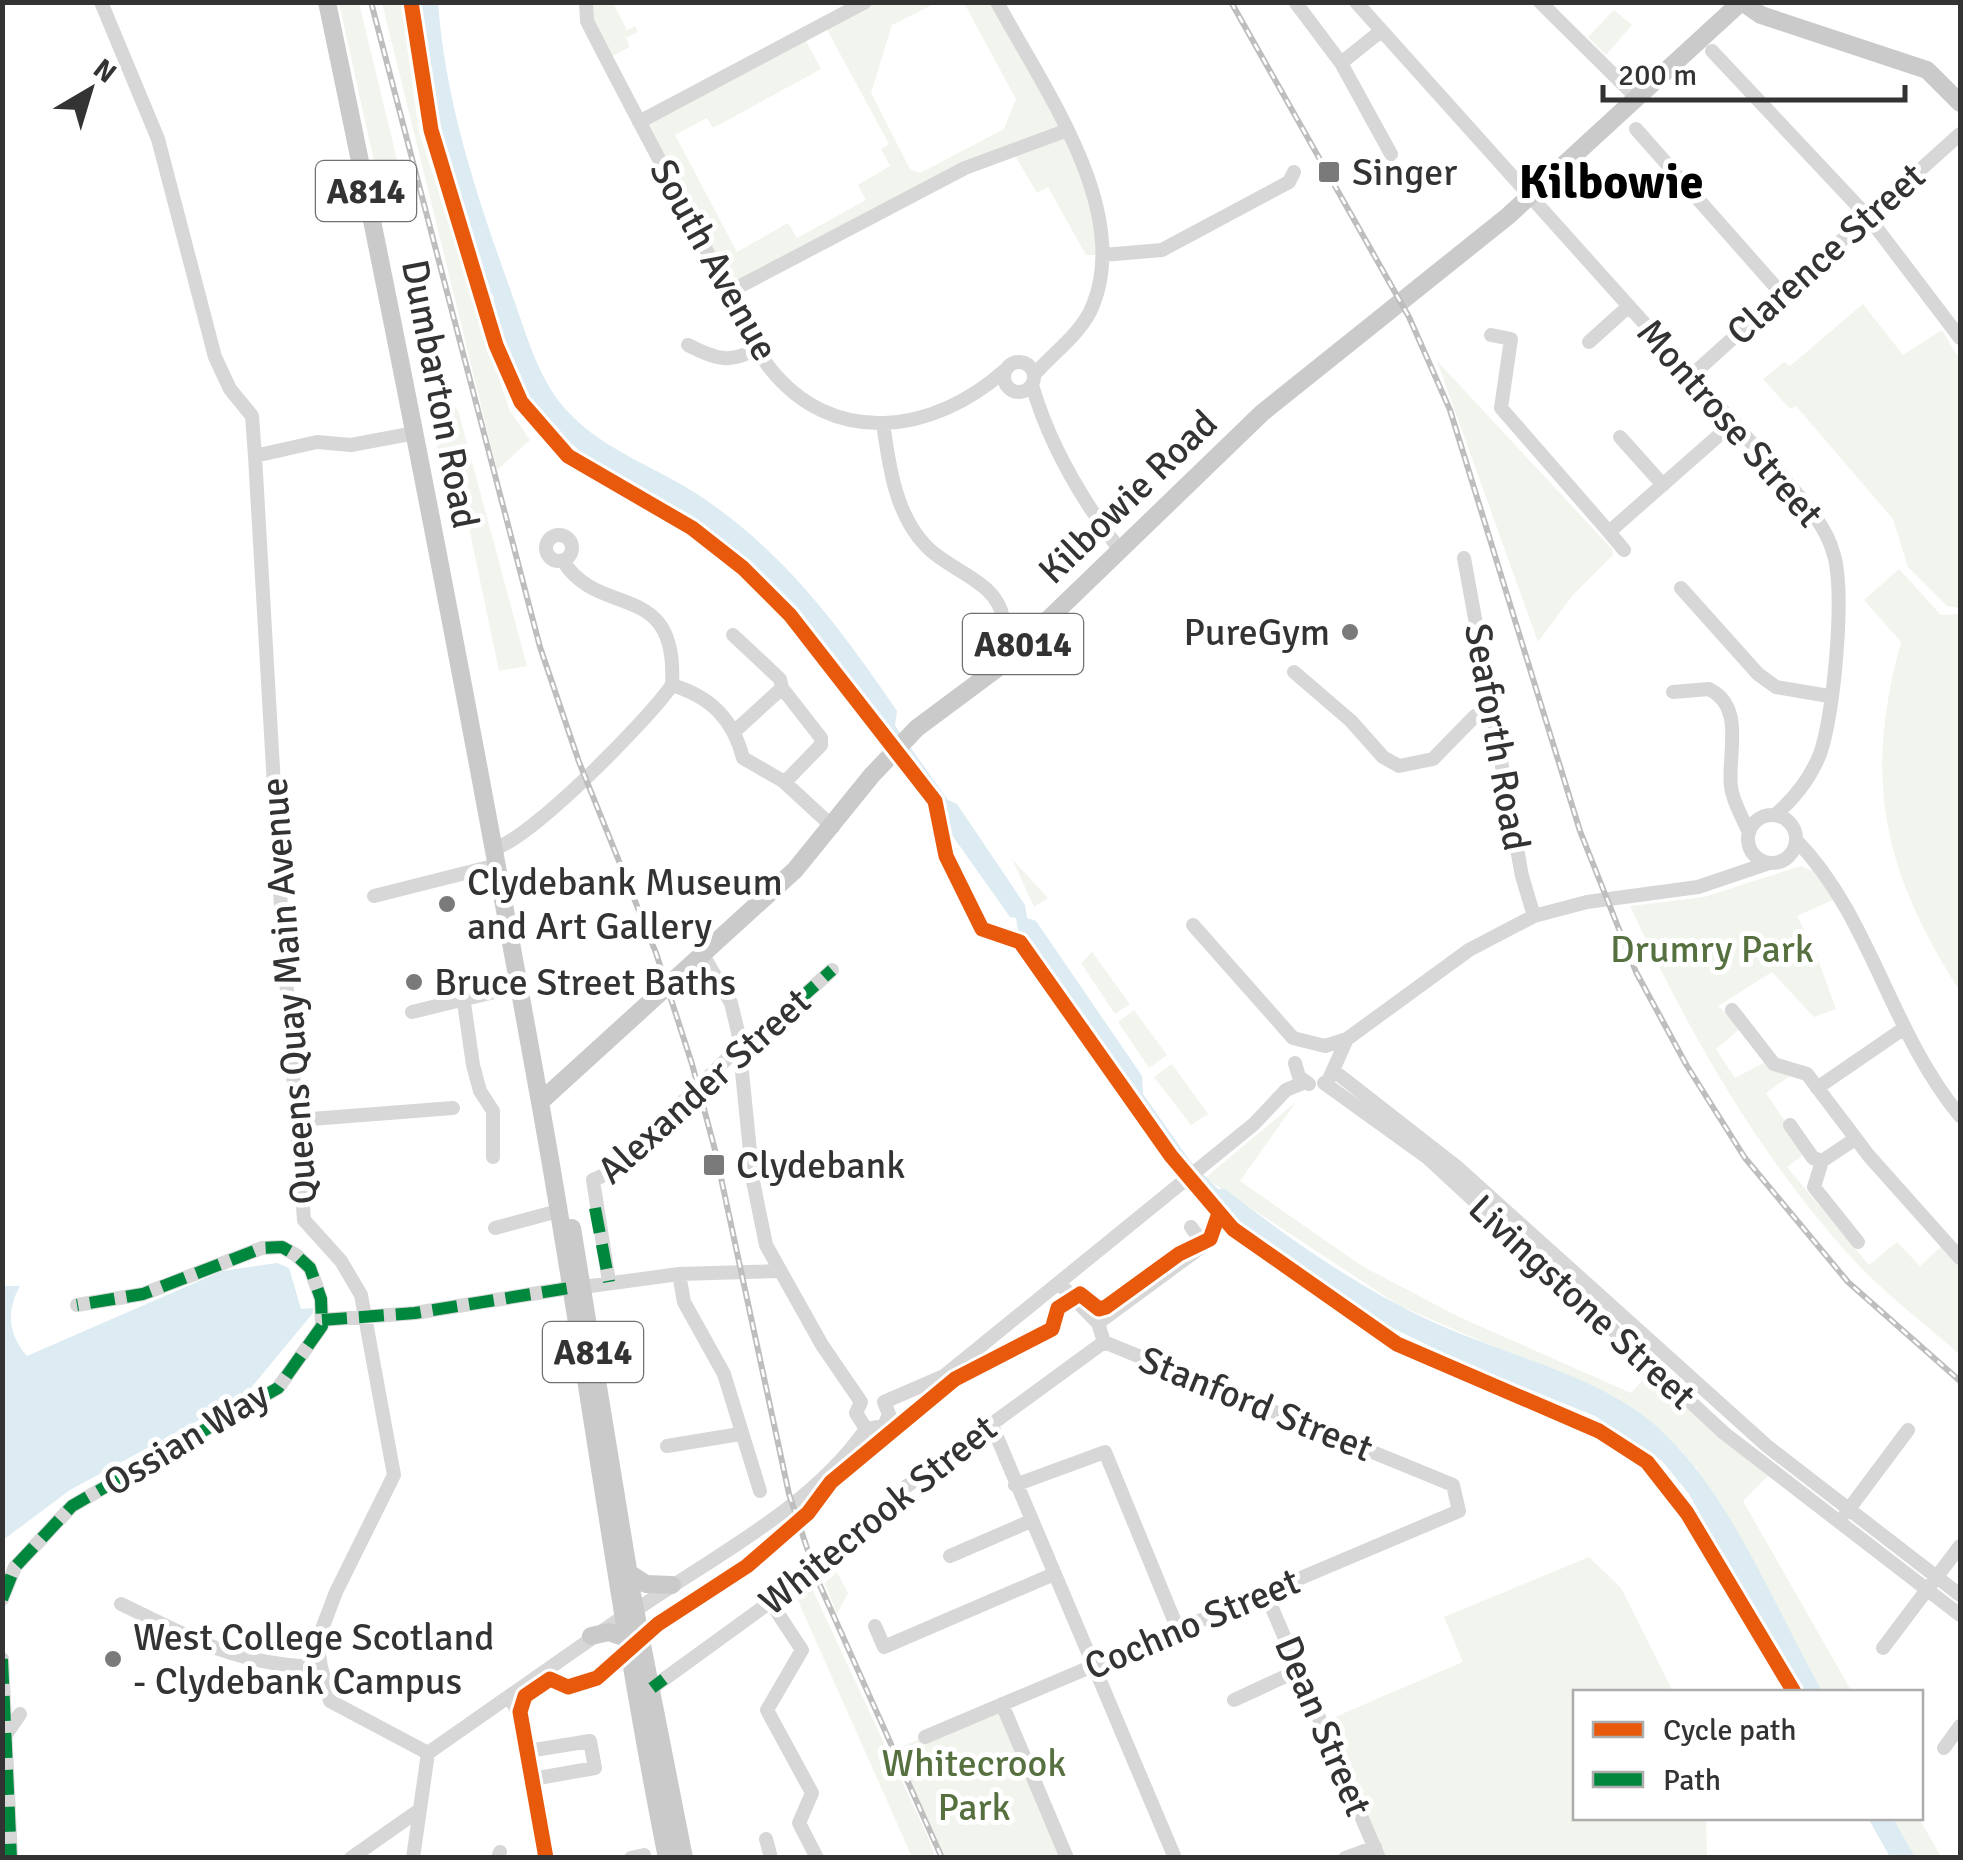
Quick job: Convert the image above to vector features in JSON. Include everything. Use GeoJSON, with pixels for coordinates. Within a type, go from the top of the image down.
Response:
{"type":"FeatureCollection","features":[{"type":"Feature","properties":{"kind":"main road","name":"Dumbarton Road"},"geometry":{"type":"LineString","coordinates":[[327,2],[544,1098]]}},
{"type":"Feature","properties":{"kind":"main road","name":"Kilbowie Road"},"geometry":{"type":"LineString","coordinates":[[544,1098],[795,870],[872,775],[917,728],[998,667],[1281,397],[1530,197],[1742,2]]}},
{"type":"Feature","properties":{"kind":"main road"},"geometry":{"type":"LineString","coordinates":[[1742,2],[1761,16],[1926,70],[1960,103]]}},
{"type":"Feature","properties":{"kind":"main road","name":"Dumbarton Road"},"geometry":{"type":"LineString","coordinates":[[498,854],[518,986],[544,1098]]}},
{"type":"Feature","properties":{"kind":"main road","name":"A814"},"geometry":{"type":"LineString","coordinates":[[544,1098],[558,1211],[576,1288],[628,1574],[626,1638],[668,1858]]}},
{"type":"Feature","properties":{"kind":"main road","name":"A814"},"geometry":{"type":"LineString","coordinates":[[544,1098],[628,1614],[658,1683],[684,1858]]}},
{"type":"Feature","properties":{"kind":"main road"},"geometry":{"type":"LineString","coordinates":[[628,1574],[646,1584],[672,1586]]}},
{"type":"Feature","properties":{"kind":"main road"},"geometry":{"type":"LineString","coordinates":[[591,1636],[609,1632],[626,1638]]}},
{"type":"Feature","properties":{"kind":"street","name":"Queens Quay Main Avenue"},"geometry":{"type":"LineString","coordinates":[[101,2],[158,140],[215,357],[230,389],[252,416],[304,1220],[341,1261],[361,1295],[394,1474],[336,1592],[317,1642],[322,1667]]}},
{"type":"Feature","properties":{"kind":"street","name":"South Avenue"},"geometry":{"type":"LineString","coordinates":[[586,2],[587,22],[758,347],[793,392],[826,413],[884,423],[914,421],[976,396],[1023,385]]}},
{"type":"Feature","properties":{"kind":"street"},"geometry":{"type":"LineString","coordinates":[[825,2],[834,19]]}},
{"type":"Feature","properties":{"kind":"street"},"geometry":{"type":"LineString","coordinates":[[639,122],[866,2]]}},
{"type":"Feature","properties":{"kind":"street"},"geometry":{"type":"LineString","coordinates":[[998,2],[1090,179],[1102,226],[1103,255],[1092,309],[1023,385]]}},
{"type":"Feature","properties":{"kind":"street","name":"Montrose Street"},"geometry":{"type":"LineString","coordinates":[[1356,2],[1734,422],[1811,512],[1834,554],[1839,610],[1829,696],[1820,752],[1795,799],[1794,833]]}},
{"type":"Feature","properties":{"kind":"street"},"geometry":{"type":"LineString","coordinates":[[1540,2],[1636,98]]}},
{"type":"Feature","properties":{"kind":"street"},"geometry":{"type":"LineString","coordinates":[[1296,3],[1342,63],[1391,154]]}},
{"type":"Feature","properties":{"kind":"street"},"geometry":{"type":"LineString","coordinates":[[1342,63],[1381,31]]}},
{"type":"Feature","properties":{"kind":"street"},"geometry":{"type":"LineString","coordinates":[[1712,51],[1869,218],[1960,338]]}},
{"type":"Feature","properties":{"kind":"street"},"geometry":{"type":"LineString","coordinates":[[1636,129],[1781,293]]}},
{"type":"Feature","properties":{"kind":"street"},"geometry":{"type":"LineString","coordinates":[[729,292],[965,168],[1066,131]]}},
{"type":"Feature","properties":{"kind":"street","name":"Clarence Street"},"geometry":{"type":"LineString","coordinates":[[1692,375],[1960,134]]}},
{"type":"Feature","properties":{"kind":"street"},"geometry":{"type":"LineString","coordinates":[[1103,255],[1162,250],[1288,182],[1294,172]]}},
{"type":"Feature","properties":{"kind":"street"},"geometry":{"type":"LineString","coordinates":[[1588,342],[1629,306]]}},
{"type":"Feature","properties":{"kind":"street"},"geometry":{"type":"LineString","coordinates":[[1491,334],[1512,340],[1501,408],[1624,550]]}},
{"type":"Feature","properties":{"kind":"street"},"geometry":{"type":"LineString","coordinates":[[688,345],[730,360],[758,347]]}},
{"type":"Feature","properties":{"kind":"street","name":"South Avenue"},"geometry":{"type":"LineString","coordinates":[[976,396],[1012,363],[1055,350]]}},
{"type":"Feature","properties":{"kind":"street"},"geometry":{"type":"LineString","coordinates":[[1022,362],[1023,385]]}},
{"type":"Feature","properties":{"kind":"street"},"geometry":{"type":"LineString","coordinates":[[1004,371],[1023,385],[1089,510],[1118,549]]}},
{"type":"Feature","properties":{"kind":"street"},"geometry":{"type":"LineString","coordinates":[[1609,532],[1734,422]]}},
{"type":"Feature","properties":{"kind":"street"},"geometry":{"type":"LineString","coordinates":[[884,423],[897,496],[924,545],[984,586],[997,601],[1003,618],[992,630]]}},
{"type":"Feature","properties":{"kind":"street"},"geometry":{"type":"LineString","coordinates":[[254,456],[317,442],[351,446],[415,434]]}},
{"type":"Feature","properties":{"kind":"street"},"geometry":{"type":"LineString","coordinates":[[1620,437],[1663,484]]}},
{"type":"Feature","properties":{"kind":"street","name":"Seaforth Road"},"geometry":{"type":"LineString","coordinates":[[1464,558],[1522,876],[1534,916]]}},
{"type":"Feature","properties":{"kind":"street"},"geometry":{"type":"LineString","coordinates":[[374,896],[498,854],[654,712],[672,685],[666,632],[653,616],[628,600],[586,584],[563,561]]}},
{"type":"Feature","properties":{"kind":"street"},"geometry":{"type":"LineString","coordinates":[[1681,588],[1758,674],[1776,687],[1829,696]]}},
{"type":"Feature","properties":{"kind":"street"},"geometry":{"type":"LineString","coordinates":[[733,635],[780,680],[821,738],[821,745],[785,782]]}},
{"type":"Feature","properties":{"kind":"street"},"geometry":{"type":"LineString","coordinates":[[1294,672],[1351,721],[1383,757],[1398,766],[1432,759],[1475,716],[1493,710]]}},
{"type":"Feature","properties":{"kind":"street"},"geometry":{"type":"LineString","coordinates":[[672,685],[696,693],[736,730],[744,758],[785,782],[833,827]]}},
{"type":"Feature","properties":{"kind":"street"},"geometry":{"type":"LineString","coordinates":[[736,730],[782,688]]}},
{"type":"Feature","properties":{"kind":"street"},"geometry":{"type":"LineString","coordinates":[[1673,692],[1709,689],[1725,702],[1733,733],[1731,790],[1750,840],[1769,862]]}},
{"type":"Feature","properties":{"kind":"street","name":"Montrose Street"},"geometry":{"type":"LineString","coordinates":[[1741,871],[1750,840],[1768,817],[1795,799]]}},
{"type":"Feature","properties":{"kind":"street"},"geometry":{"type":"LineString","coordinates":[[1742,814],[1768,817],[1794,833],[1839,890],[1904,1029],[1960,1116]]}},
{"type":"Feature","properties":{"kind":"street"},"geometry":{"type":"LineString","coordinates":[[1788,857],[1794,833]]}},
{"type":"Feature","properties":{"kind":"street"},"geometry":{"type":"LineString","coordinates":[[866,1429],[856,1414],[861,1402],[872,1398],[884,1402],[944,1376],[1254,1124],[1286,1090],[1306,1052],[1347,1039],[1468,950],[1534,916],[1587,902],[1698,887],[1788,857],[1818,863]]}},
{"type":"Feature","properties":{"kind":"street"},"geometry":{"type":"LineString","coordinates":[[1193,925],[1306,1052],[1331,1072]]}},
{"type":"Feature","properties":{"kind":"street"},"geometry":{"type":"LineString","coordinates":[[704,954],[731,1004],[760,1225],[780,1271],[861,1402]]}},
{"type":"Feature","properties":{"kind":"street","name":"Alexander Street"},"geometry":{"type":"LineString","coordinates":[[609,1282],[595,1208],[594,1180],[611,1172],[739,1047],[751,1043],[832,970]]}},
{"type":"Feature","properties":{"kind":"street"},"geometry":{"type":"LineString","coordinates":[[412,1012],[464,1003],[518,986]]}},
{"type":"Feature","properties":{"kind":"street"},"geometry":{"type":"LineString","coordinates":[[464,1003],[480,1091],[493,1111],[493,1157]]}},
{"type":"Feature","properties":{"kind":"street"},"geometry":{"type":"LineString","coordinates":[[1732,1010],[1774,1064],[1804,1070],[1855,1139],[1960,1258]]}},
{"type":"Feature","properties":{"kind":"street"},"geometry":{"type":"LineString","coordinates":[[1817,1088],[1904,1029]]}},
{"type":"Feature","properties":{"kind":"street"},"geometry":{"type":"LineString","coordinates":[[1286,1090],[1331,1072],[1347,1039]]}},
{"type":"Feature","properties":{"kind":"street"},"geometry":{"type":"LineString","coordinates":[[1305,1082],[1306,1052]]}},
{"type":"Feature","properties":{"kind":"street","name":"Livingstone Street"},"geometry":{"type":"LineString","coordinates":[[1331,1072],[1457,1167],[1767,1446],[1960,1595]]}},
{"type":"Feature","properties":{"kind":"street","name":"Livingstone Street"},"geometry":{"type":"LineString","coordinates":[[1331,1072],[1712,1422],[1960,1615]]}},
{"type":"Feature","properties":{"kind":"street"},"geometry":{"type":"LineString","coordinates":[[298,1120],[452,1108]]}},
{"type":"Feature","properties":{"kind":"street"},"geometry":{"type":"LineString","coordinates":[[1790,1125],[1812,1158],[1822,1161]]}},
{"type":"Feature","properties":{"kind":"street"},"geometry":{"type":"LineString","coordinates":[[1855,1139],[1822,1161],[1814,1186],[1858,1242]]}},
{"type":"Feature","properties":{"kind":"street"},"geometry":{"type":"LineString","coordinates":[[494,1228],[558,1211]]}},
{"type":"Feature","properties":{"kind":"street"},"geometry":{"type":"LineString","coordinates":[[1098,1323],[1204,1246],[1190,1227]]}},
{"type":"Feature","properties":{"kind":"street"},"geometry":{"type":"LineString","coordinates":[[77,1305],[143,1294],[262,1248],[282,1247],[310,1268],[321,1299],[322,1320],[365,1318],[679,1274],[780,1271]]}},
{"type":"Feature","properties":{"kind":"street"},"geometry":{"type":"LineString","coordinates":[[679,1274],[684,1302],[724,1374],[760,1491]]}},
{"type":"Feature","properties":{"kind":"street","name":"Stanford Street"},"geometry":{"type":"LineString","coordinates":[[1059,1283],[1098,1323],[1104,1342],[1453,1485],[1459,1511]]}},
{"type":"Feature","properties":{"kind":"street","name":"Ossian Way"},"geometry":{"type":"LineString","coordinates":[[2,1599],[15,1568],[72,1506],[278,1388],[322,1320]]}},
{"type":"Feature","properties":{"kind":"street","name":"Whitecrook Street"},"geometry":{"type":"LineString","coordinates":[[658,1683],[839,1552],[907,1486],[1104,1342]]}},
{"type":"Feature","properties":{"kind":"street"},"geometry":{"type":"LineString","coordinates":[[412,1858],[428,1753],[591,1636],[672,1586],[802,1493],[835,1466],[866,1429],[884,1426],[889,1414],[884,1402]]}},
{"type":"Feature","properties":{"kind":"street"},"geometry":{"type":"LineString","coordinates":[[991,1423],[1175,1858]]}},
{"type":"Feature","properties":{"kind":"street"},"geometry":{"type":"LineString","coordinates":[[1839,1523],[1908,1430]]}},
{"type":"Feature","properties":{"kind":"street"},"geometry":{"type":"LineString","coordinates":[[667,1446],[740,1434]]}},
{"type":"Feature","properties":{"kind":"street"},"geometry":{"type":"LineString","coordinates":[[1015,1484],[1104,1452],[1178,1632]]}},
{"type":"Feature","properties":{"kind":"street","name":"Cochno Street"},"geometry":{"type":"LineString","coordinates":[[924,1738],[1459,1511]]}},
{"type":"Feature","properties":{"kind":"street"},"geometry":{"type":"LineString","coordinates":[[950,1556],[1031,1521]]}},
{"type":"Feature","properties":{"kind":"street"},"geometry":{"type":"LineString","coordinates":[[1882,1648],[1960,1546]]}},
{"type":"Feature","properties":{"kind":"street"},"geometry":{"type":"LineString","coordinates":[[874,1626],[884,1646],[1054,1574]]}},
{"type":"Feature","properties":{"kind":"street","name":"Dean Street"},"geometry":{"type":"LineString","coordinates":[[1266,1594],[1377,1852]]}},
{"type":"Feature","properties":{"kind":"street"},"geometry":{"type":"LineString","coordinates":[[771,1603],[802,1650],[767,1710],[812,1793],[798,1824],[817,1858]]}},
{"type":"Feature","properties":{"kind":"street"},"geometry":{"type":"LineString","coordinates":[[121,1604],[209,1648],[271,1666],[322,1667],[330,1702],[428,1753]]}},
{"type":"Feature","properties":{"kind":"street"},"geometry":{"type":"LineString","coordinates":[[2,1659],[11,1858]]}},
{"type":"Feature","properties":{"kind":"street"},"geometry":{"type":"LineString","coordinates":[[1234,1700],[1299,1670]]}},
{"type":"Feature","properties":{"kind":"street"},"geometry":{"type":"LineString","coordinates":[[510,1697],[520,1712],[546,1858]]}},
{"type":"Feature","properties":{"kind":"street"},"geometry":{"type":"LineString","coordinates":[[1002,1704],[1067,1858]]}},
{"type":"Feature","properties":{"kind":"street"},"geometry":{"type":"LineString","coordinates":[[4,1736],[20,1714]]}},
{"type":"Feature","properties":{"kind":"street"},"geometry":{"type":"LineString","coordinates":[[1944,1748],[1960,1726]]}},
{"type":"Feature","properties":{"kind":"street"},"geometry":{"type":"LineString","coordinates":[[528,1751],[590,1741],[595,1768],[532,1779]]}},
{"type":"Feature","properties":{"kind":"street"},"geometry":{"type":"LineString","coordinates":[[351,1858],[418,1811]]}},
{"type":"Feature","properties":{"kind":"street"},"geometry":{"type":"LineString","coordinates":[[766,1839],[771,1858]]}},
{"type":"Feature","properties":{"kind":"street"},"geometry":{"type":"LineString","coordinates":[[1346,1858],[1377,1852]]}},
{"type":"Feature","properties":{"kind":"green space"},"geometry":{"type":"Polygon","coordinates":[[[339,3],[359,3],[400,172],[375,166],[339,3]]]}},
{"type":"Feature","properties":{"kind":"green space"},"geometry":{"type":"Polygon","coordinates":[[[382,3],[401,3],[419,132],[509,409],[530,440],[497,470],[382,3]]]}},
{"type":"Feature","properties":{"kind":"green space"},"geometry":{"type":"Polygon","coordinates":[[[586,3],[613,3],[627,30],[635,26],[638,32],[626,38],[630,47],[607,59],[586,3]]]}},
{"type":"Feature","properties":{"kind":"green space"},"geometry":{"type":"Polygon","coordinates":[[[865,3],[936,3],[892,25],[871,93],[910,169],[920,173],[1004,129],[1016,99],[964,3],[997,3],[1089,179],[1103,255],[1086,255],[1048,187],[1037,193],[1013,152],[729,292],[639,122],[803,36],[821,69],[713,128],[707,118],[675,135],[737,252],[788,223],[797,238],[866,200],[858,185],[890,166],[881,149],[889,144],[824,24],[865,3]]]}},
{"type":"Feature","properties":{"kind":"green space"},"geometry":{"type":"Polygon","coordinates":[[[1614,10],[1632,25],[1606,55],[1588,37],[1614,10]]]}},
{"type":"Feature","properties":{"kind":"green space"},"geometry":{"type":"Polygon","coordinates":[[[1863,304],[1903,355],[1942,330],[1960,360],[1960,608],[1947,606],[1908,567],[1893,519],[1796,406],[1790,409],[1763,379],[1784,362],[1790,366],[1863,304]]]}},
{"type":"Feature","properties":{"kind":"green space"},"geometry":{"type":"Polygon","coordinates":[[[1437,361],[1612,549],[1613,555],[1572,596],[1538,642],[1437,361]]]}},
{"type":"Feature","properties":{"kind":"green space"},"geometry":{"type":"Polygon","coordinates":[[[440,394],[458,410],[527,666],[499,671],[466,513],[450,510],[428,401],[440,394]]]}},
{"type":"Feature","properties":{"kind":"green space"},"geometry":{"type":"Polygon","coordinates":[[[1899,569],[1941,615],[1960,614],[1959,990],[1913,904],[1897,864],[1887,823],[1883,738],[1901,642],[1864,600],[1899,569]]]}},
{"type":"Feature","properties":{"kind":"green space"},"geometry":{"type":"Polygon","coordinates":[[[1012,859],[1048,898],[1034,907],[1012,859]]]}},
{"type":"Feature","properties":{"kind":"green space","name":"Drumry Park"},"geometry":{"type":"Polygon","coordinates":[[[1801,866],[1813,871],[1835,899],[1797,916],[1836,1009],[1814,1017],[1772,972],[1718,1006],[1742,1027],[1716,1049],[1735,1078],[1767,1061],[1794,1073],[1766,1093],[1806,1153],[1787,1167],[1869,1265],[1897,1242],[1920,1266],[1942,1246],[1960,1264],[1960,1355],[1863,1270],[1793,1187],[1704,1051],[1630,906],[1704,897],[1801,866]]]}},
{"type":"Feature","properties":{"kind":"green space"},"geometry":{"type":"Polygon","coordinates":[[[1092,952],[1130,1004],[1115,1014],[1081,963],[1092,952]]]}},
{"type":"Feature","properties":{"kind":"green space"},"geometry":{"type":"Polygon","coordinates":[[[1134,1010],[1167,1055],[1149,1068],[1118,1022],[1134,1010]]]}},
{"type":"Feature","properties":{"kind":"green space"},"geometry":{"type":"Polygon","coordinates":[[[1172,1064],[1208,1114],[1191,1125],[1154,1077],[1172,1064]]]}},
{"type":"Feature","properties":{"kind":"green space"},"geometry":{"type":"Polygon","coordinates":[[[1296,1102],[1240,1181],[1362,1266],[1459,1317],[1631,1393],[1650,1372],[1769,1475],[1743,1501],[1851,1690],[1822,1690],[1697,1469],[1679,1448],[1622,1402],[1400,1306],[1205,1178],[1296,1102]]]}},
{"type":"Feature","properties":{"kind":"green space"},"geometry":{"type":"Polygon","coordinates":[[[1589,1557],[1621,1588],[1672,1690],[1573,1690],[1573,1820],[1706,1820],[1707,1857],[1386,1857],[1328,1720],[1463,1662],[1444,1617],[1589,1557]]]}},
{"type":"Feature","properties":{"kind":"green space"},"geometry":{"type":"Polygon","coordinates":[[[837,1572],[848,1593],[837,1614],[825,1583],[837,1572]]]}},
{"type":"Feature","properties":{"kind":"green space"},"geometry":{"type":"Polygon","coordinates":[[[810,1584],[935,1857],[912,1857],[795,1594],[810,1584]]]}},
{"type":"Feature","properties":{"kind":"green space","name":"Whitecrook Park"},"geometry":{"type":"Polygon","coordinates":[[[1002,1704],[1067,1857],[942,1857],[894,1750],[1002,1704]]]}},
{"type":"Feature","properties":{"kind":"green space"},"geometry":{"type":"Polygon","coordinates":[[[1894,1820],[1920,1820],[1941,1857],[1915,1857],[1894,1820]]]}},
{"type":"Feature","properties":{"kind":"shaded area"},"geometry":{"type":"Polygon","coordinates":[[[415,3],[438,3],[448,79],[465,152],[529,343],[559,401],[599,439],[686,487],[733,520],[810,595],[897,711],[895,725],[900,733],[948,800],[957,804],[1025,905],[1027,918],[1036,921],[1142,1076],[1143,1094],[1190,1161],[1218,1189],[1225,1189],[1301,1245],[1380,1295],[1435,1323],[1579,1379],[1655,1425],[1682,1452],[1728,1515],[1822,1690],[1798,1690],[1689,1494],[1662,1461],[1595,1416],[1467,1364],[1384,1324],[1307,1277],[1231,1222],[1174,1156],[1018,931],[1016,918],[1010,917],[942,821],[941,805],[805,619],[772,582],[712,532],[592,461],[551,427],[529,396],[501,342],[493,311],[494,297],[483,283],[435,130],[415,3]]]}},
{"type":"Feature","properties":{"kind":"shaded area"},"geometry":{"type":"Polygon","coordinates":[[[277,1263],[289,1268],[301,1309],[313,1308],[313,1313],[245,1395],[70,1490],[3,1540],[3,1286],[20,1286],[11,1322],[27,1356],[222,1271],[277,1263]]]}},
{"type":"Feature","properties":{"kind":"shaded area"},"geometry":{"type":"Polygon","coordinates":[[[1869,1820],[1894,1820],[1915,1857],[1890,1857],[1869,1820]]]}},
{"type":"Feature","properties":{"kind":"railway"},"geometry":{"type":"LineString","coordinates":[[371,2],[540,647],[579,762],[656,953],[692,1064],[715,1150],[789,1494],[818,1581],[942,1858]]}},
{"type":"Feature","properties":{"kind":"railway"},"geometry":{"type":"LineString","coordinates":[[1231,2],[1409,317],[1450,410],[1580,831],[1636,972],[1687,1066],[1745,1158],[1848,1282],[1960,1381]]}},
{"type":"Feature","properties":{"kind":"marked path"},"geometry":{"type":"LineString","coordinates":[[739,1047],[751,1043],[832,970]]}},
{"type":"Feature","properties":{"kind":"marked path"},"geometry":{"type":"LineString","coordinates":[[595,1208],[609,1282]]}},
{"type":"Feature","properties":{"kind":"marked path"},"geometry":{"type":"LineString","coordinates":[[2,1599],[15,1567],[72,1506],[278,1388],[322,1326],[321,1299],[310,1268],[282,1247],[262,1248],[143,1294],[77,1305]]}},
{"type":"Feature","properties":{"kind":"marked path"},"geometry":{"type":"LineString","coordinates":[[322,1320],[415,1313],[569,1288]]}},
{"type":"Feature","properties":{"kind":"marked path"},"geometry":{"type":"LineString","coordinates":[[2,1659],[11,1858]]}},
{"type":"Feature","properties":{"kind":"marked path"},"geometry":{"type":"LineString","coordinates":[[652,1688],[664,1679]]}},
{"type":"Feature","properties":{"kind":"cycle path"},"geometry":{"type":"LineString","coordinates":[[411,2],[431,130],[496,345],[521,402],[568,456],[692,528],[743,568],[790,615],[935,801],[946,856],[982,929],[1020,942],[1171,1156],[1233,1229],[1397,1344],[1599,1431],[1647,1462],[1687,1513],[1793,1690]]}},
{"type":"Feature","properties":{"kind":"cycle path"},"geometry":{"type":"LineString","coordinates":[[546,1858],[520,1712],[525,1696],[550,1679],[568,1687],[597,1678],[658,1624],[747,1566],[808,1513],[831,1482],[955,1379],[1052,1329],[1058,1308],[1080,1294],[1099,1309],[1106,1307],[1179,1254],[1210,1239],[1218,1216]]}},
{"type":"Feature","properties":{"kind":"place","name":"Singer"},"geometry":{"type":"Point","coordinates":[1329,172]}},
{"type":"Feature","properties":{"kind":"place","name":"PureGym"},"geometry":{"type":"Point","coordinates":[1350,632]}},
{"type":"Feature","properties":{"kind":"place","name":"Clydebank Museum and Art Gallery"},"geometry":{"type":"Point","coordinates":[447,904]}},
{"type":"Feature","properties":{"kind":"place","name":"Bruce Street Baths"},"geometry":{"type":"Point","coordinates":[414,982]}},
{"type":"Feature","properties":{"kind":"place","name":"Clydebank"},"geometry":{"type":"Point","coordinates":[714,1165]}},
{"type":"Feature","properties":{"kind":"place","name":"West College Scotland - Clydebank Campus"},"geometry":{"type":"Point","coordinates":[113,1659]}},
{"type":"Feature","properties":{"kind":"district","name":"Kilbowie"},"geometry":{"type":"Point","coordinates":[1611,182]}}]}
